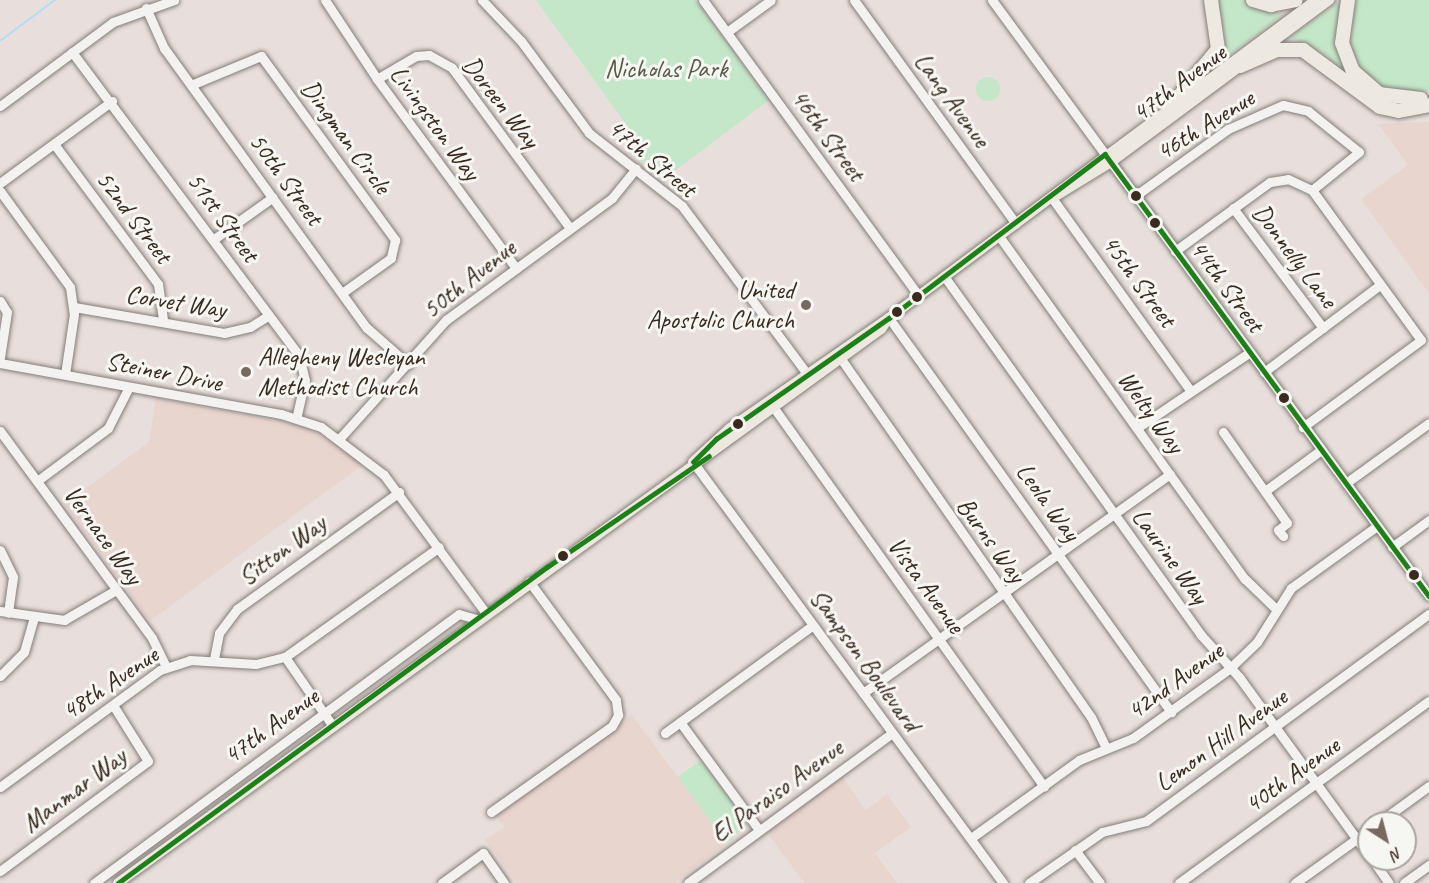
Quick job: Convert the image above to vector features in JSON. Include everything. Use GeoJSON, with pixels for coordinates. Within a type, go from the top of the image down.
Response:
{"type":"FeatureCollection","features":[{"type":"Feature","properties":{"kind":"highway"},"geometry":{"type":"LineString","coordinates":[[1172,105],[1218,49],[1211,0]]}},
{"type":"Feature","properties":{"kind":"highway"},"geometry":{"type":"LineString","coordinates":[[1253,0],[1271,5],[1296,0]]}},
{"type":"Feature","properties":{"kind":"highway"},"geometry":{"type":"LineString","coordinates":[[1348,0],[1342,43],[1360,80],[1394,99],[1429,97]]}},
{"type":"Feature","properties":{"kind":"highway"},"geometry":{"type":"LineString","coordinates":[[1240,66],[1277,50],[1303,50],[1380,107],[1399,111],[1429,105]]}},
{"type":"Feature","properties":{"kind":"main road","name":"47th Avenue"},"geometry":{"type":"LineString","coordinates":[[1108,158],[1172,105],[1316,0]]}},
{"type":"Feature","properties":{"kind":"main road","name":"47th Avenue"},"geometry":{"type":"LineString","coordinates":[[693,462],[698,452],[809,376],[837,361],[918,295],[1329,0]]}},
{"type":"Feature","properties":{"kind":"main road","name":"47th Avenue"},"geometry":{"type":"LineString","coordinates":[[118,883],[529,580],[693,462],[774,408],[876,321],[889,318]]}},
{"type":"Feature","properties":{"kind":"street"},"geometry":{"type":"LineString","coordinates":[[0,106],[72,52],[146,8],[174,0]]}},
{"type":"Feature","properties":{"kind":"street","name":"Livingston Way"},"geometry":{"type":"LineString","coordinates":[[325,0],[376,79],[516,267]]}},
{"type":"Feature","properties":{"kind":"street","name":"47th Street"},"geometry":{"type":"LineString","coordinates":[[482,0],[521,41],[589,133],[682,206],[809,376]]}},
{"type":"Feature","properties":{"kind":"street","name":"46th Street"},"geometry":{"type":"LineString","coordinates":[[703,0],[918,295]]}},
{"type":"Feature","properties":{"kind":"street"},"geometry":{"type":"LineString","coordinates":[[727,32],[771,0]]}},
{"type":"Feature","properties":{"kind":"street","name":"Lang Avenue"},"geometry":{"type":"LineString","coordinates":[[854,0],[1016,224]]}},
{"type":"Feature","properties":{"kind":"street","name":"44th Street"},"geometry":{"type":"LineString","coordinates":[[992,0],[1429,596]]}},
{"type":"Feature","properties":{"kind":"street","name":"50th Street"},"geometry":{"type":"LineString","coordinates":[[146,8],[159,41],[342,292],[381,343],[408,364]]}},
{"type":"Feature","properties":{"kind":"street","name":"51st Street"},"geometry":{"type":"LineString","coordinates":[[72,52],[112,101],[214,239],[304,367],[296,418]]}},
{"type":"Feature","properties":{"kind":"street","name":"Dingman Circle"},"geometry":{"type":"LineString","coordinates":[[191,85],[261,56],[352,182],[396,249],[342,292]]}},
{"type":"Feature","properties":{"kind":"street","name":"Doreen Way"},"geometry":{"type":"LineString","coordinates":[[376,79],[416,56],[429,56],[452,68],[570,228]]}},
{"type":"Feature","properties":{"kind":"street"},"geometry":{"type":"LineString","coordinates":[[0,183],[112,101]]}},
{"type":"Feature","properties":{"kind":"street","name":"46th Avenue"},"geometry":{"type":"LineString","coordinates":[[1136,196],[1221,133],[1276,106],[1308,111],[1359,152],[1312,190]]}},
{"type":"Feature","properties":{"kind":"street","name":"52nd Street"},"geometry":{"type":"LineString","coordinates":[[54,144],[158,284],[163,321]]}},
{"type":"Feature","properties":{"kind":"street","name":"50th Avenue"},"geometry":{"type":"LineString","coordinates":[[340,438],[446,321],[619,191],[636,168]]}},
{"type":"Feature","properties":{"kind":"street"},"geometry":{"type":"LineString","coordinates":[[1175,251],[1276,179],[1295,180],[1312,190],[1421,340],[1303,426]]}},
{"type":"Feature","properties":{"kind":"street"},"geometry":{"type":"LineString","coordinates":[[0,191],[61,269],[74,307],[65,374]]}},
{"type":"Feature","properties":{"kind":"street"},"geometry":{"type":"LineString","coordinates":[[214,239],[273,196]]}},
{"type":"Feature","properties":{"kind":"street","name":"45th Street"},"geometry":{"type":"LineString","coordinates":[[1052,198],[1190,390]]}},
{"type":"Feature","properties":{"kind":"street","name":"Donnelly Lane"},"geometry":{"type":"LineString","coordinates":[[1233,208],[1323,328]]}},
{"type":"Feature","properties":{"kind":"street","name":"Welty Way"},"geometry":{"type":"LineString","coordinates":[[999,236],[1245,579],[1275,608]]}},
{"type":"Feature","properties":{"kind":"street","name":"Laurine Way"},"geometry":{"type":"LineString","coordinates":[[944,276],[1114,514],[1357,839]]}},
{"type":"Feature","properties":{"kind":"street"},"geometry":{"type":"LineString","coordinates":[[1264,372],[1380,285]]}},
{"type":"Feature","properties":{"kind":"street"},"geometry":{"type":"LineString","coordinates":[[0,301],[7,312],[0,357]]}},
{"type":"Feature","properties":{"kind":"street","name":"Corvet Way"},"geometry":{"type":"LineString","coordinates":[[74,307],[224,333],[250,327],[269,315]]}},
{"type":"Feature","properties":{"kind":"street","name":"Leola Way"},"geometry":{"type":"LineString","coordinates":[[889,318],[1171,712]]}},
{"type":"Feature","properties":{"kind":"street"},"geometry":{"type":"LineString","coordinates":[[837,361],[876,321]]}},
{"type":"Feature","properties":{"kind":"street"},"geometry":{"type":"LineString","coordinates":[[1137,428],[1190,390],[1250,352]]}},
{"type":"Feature","properties":{"kind":"street","name":"Burns Way"},"geometry":{"type":"LineString","coordinates":[[837,361],[1091,717],[1105,746]]}},
{"type":"Feature","properties":{"kind":"street","name":"Steiner Drive"},"geometry":{"type":"LineString","coordinates":[[0,363],[296,418],[340,438],[399,492],[485,612]]}},
{"type":"Feature","properties":{"kind":"street"},"geometry":{"type":"LineString","coordinates":[[37,481],[104,432],[129,387]]}},
{"type":"Feature","properties":{"kind":"street","name":"Vista Avenue"},"geometry":{"type":"LineString","coordinates":[[774,408],[1044,786]]}},
{"type":"Feature","properties":{"kind":"street"},"geometry":{"type":"LineString","coordinates":[[1346,483],[1429,423]]}},
{"type":"Feature","properties":{"kind":"street","name":"Vernace Way"},"geometry":{"type":"LineString","coordinates":[[0,431],[116,590],[166,667]]}},
{"type":"Feature","properties":{"kind":"street"},"geometry":{"type":"LineString","coordinates":[[1223,432],[1287,524],[1278,530],[1283,536]]}},
{"type":"Feature","properties":{"kind":"street"},"geometry":{"type":"LineString","coordinates":[[1264,491],[1321,450]]}},
{"type":"Feature","properties":{"kind":"street","name":"Sampson Boulevard"},"geometry":{"type":"LineString","coordinates":[[693,462],[1003,883]]}},
{"type":"Feature","properties":{"kind":"street"},"geometry":{"type":"LineString","coordinates":[[863,693],[1170,474]]}},
{"type":"Feature","properties":{"kind":"street","name":"Sitton Way"},"geometry":{"type":"LineString","coordinates":[[214,659],[219,633],[237,609],[399,492]]}},
{"type":"Feature","properties":{"kind":"street"},"geometry":{"type":"LineString","coordinates":[[1392,547],[1429,520]]}},
{"type":"Feature","properties":{"kind":"street","name":"42nd Avenue"},"geometry":{"type":"LineString","coordinates":[[971,838],[1105,746],[1133,738],[1228,669],[1257,642],[1275,608],[1297,582],[1377,526]]}},
{"type":"Feature","properties":{"kind":"street","name":"48th Avenue"},"geometry":{"type":"LineString","coordinates":[[0,787],[166,667],[214,659],[256,664],[285,657],[439,547]]}},
{"type":"Feature","properties":{"kind":"street"},"geometry":{"type":"LineString","coordinates":[[0,550],[13,577],[4,612],[33,620],[74,617],[116,590]]}},
{"type":"Feature","properties":{"kind":"street"},"geometry":{"type":"LineString","coordinates":[[491,812],[612,726],[618,715],[615,700],[529,580]]}},
{"type":"Feature","properties":{"kind":"street","name":"47th Avenue"},"geometry":{"type":"LineString","coordinates":[[94,883],[459,614],[476,620]]}},
{"type":"Feature","properties":{"kind":"street","name":"Lemon Hill Avenue"},"geometry":{"type":"LineString","coordinates":[[1029,883],[1111,828],[1146,821],[1429,614]]}},
{"type":"Feature","properties":{"kind":"street"},"geometry":{"type":"LineString","coordinates":[[0,676],[24,652],[33,620]]}},
{"type":"Feature","properties":{"kind":"street"},"geometry":{"type":"LineString","coordinates":[[665,733],[813,625]]}},
{"type":"Feature","properties":{"kind":"street"},"geometry":{"type":"LineString","coordinates":[[285,657],[332,725]]}},
{"type":"Feature","properties":{"kind":"street","name":"40th Avenue"},"geometry":{"type":"LineString","coordinates":[[1179,883],[1429,701]]}},
{"type":"Feature","properties":{"kind":"street","name":"Manmar Way"},"geometry":{"type":"LineString","coordinates":[[0,871],[148,761],[113,705]]}},
{"type":"Feature","properties":{"kind":"street"},"geometry":{"type":"LineString","coordinates":[[680,722],[759,830]]}},
{"type":"Feature","properties":{"kind":"street","name":"El Paraiso Avenue"},"geometry":{"type":"LineString","coordinates":[[688,883],[892,733]]}},
{"type":"Feature","properties":{"kind":"street"},"geometry":{"type":"LineString","coordinates":[[1395,811],[1429,786]]}},
{"type":"Feature","properties":{"kind":"street"},"geometry":{"type":"LineString","coordinates":[[1296,883],[1357,839]]}},
{"type":"Feature","properties":{"kind":"street"},"geometry":{"type":"LineString","coordinates":[[1075,850],[1100,883]]}},
{"type":"Feature","properties":{"kind":"street"},"geometry":{"type":"LineString","coordinates":[[442,883],[483,854],[504,883]]}},
{"type":"Feature","properties":{"kind":"street"},"geometry":{"type":"LineString","coordinates":[[1404,883],[1429,865]]}},
{"type":"Feature","properties":{"kind":"shaded area"},"geometry":{"type":"Polygon","coordinates":[[[1429,122],[1429,294],[1361,199],[1408,165],[1378,124],[1429,122]]]}},
{"type":"Feature","properties":{"kind":"shaded area"},"geometry":{"type":"Polygon","coordinates":[[[156,398],[304,426],[365,463],[150,621],[64,504],[149,442],[156,398]]]}},
{"type":"Feature","properties":{"kind":"shaded area"},"geometry":{"type":"Polygon","coordinates":[[[632,715],[727,843],[674,883],[517,883],[485,840],[504,827],[491,812],[632,715]]]}},
{"type":"Feature","properties":{"kind":"shaded area"},"geometry":{"type":"Polygon","coordinates":[[[842,777],[866,810],[887,794],[911,827],[875,853],[897,883],[804,883],[767,832],[842,777]]]}},
{"type":"Feature","properties":{"kind":"green space","name":"Nicholas Park"},"geometry":{"type":"Polygon","coordinates":[[[536,0],[696,0],[769,100],[668,176],[634,156],[639,142],[536,0]]]}},
{"type":"Feature","properties":{"kind":"green space"},"geometry":{"type":"Polygon","coordinates":[[[1217,0],[1243,0],[1283,15],[1223,60],[1226,39],[1217,0]]]}},
{"type":"Feature","properties":{"kind":"green space"},"geometry":{"type":"Polygon","coordinates":[[[1356,0],[1429,0],[1429,91],[1390,93],[1364,75],[1350,45],[1356,0]]]}},
{"type":"Feature","properties":{"kind":"green space"},"geometry":{"type":"Polygon","coordinates":[[[1339,2],[1347,66],[1343,70],[1323,53],[1290,37],[1339,2]]]}},
{"type":"Feature","properties":{"kind":"green space"},"geometry":{"type":"Polygon","coordinates":[[[988,77],[993,78],[999,84],[999,94],[993,100],[988,101],[983,100],[977,94],[976,89],[977,84],[983,78],[988,77]]]}},
{"type":"Feature","properties":{"kind":"green space"},"geometry":{"type":"Polygon","coordinates":[[[701,760],[748,823],[727,843],[678,777],[701,760]]]}},
{"type":"Feature","properties":{"kind":"waterway"},"geometry":{"type":"LineString","coordinates":[[0,41],[55,0]]}},
{"type":"Feature","properties":{"kind":"transit line"},"geometry":{"type":"LineString","coordinates":[[693,462],[716,439],[889,318],[1105,154],[1429,596]]}},
{"type":"Feature","properties":{"kind":"transit line"},"geometry":{"type":"LineString","coordinates":[[118,883],[547,567],[709,456]]}},
{"type":"Feature","properties":{"kind":"place","name":"United Apostolic Church"},"geometry":{"type":"Point","coordinates":[806,305]}},
{"type":"Feature","properties":{"kind":"place","name":"Allegheny Wesleyan Methodist Church"},"geometry":{"type":"Point","coordinates":[246,372]}}]}
